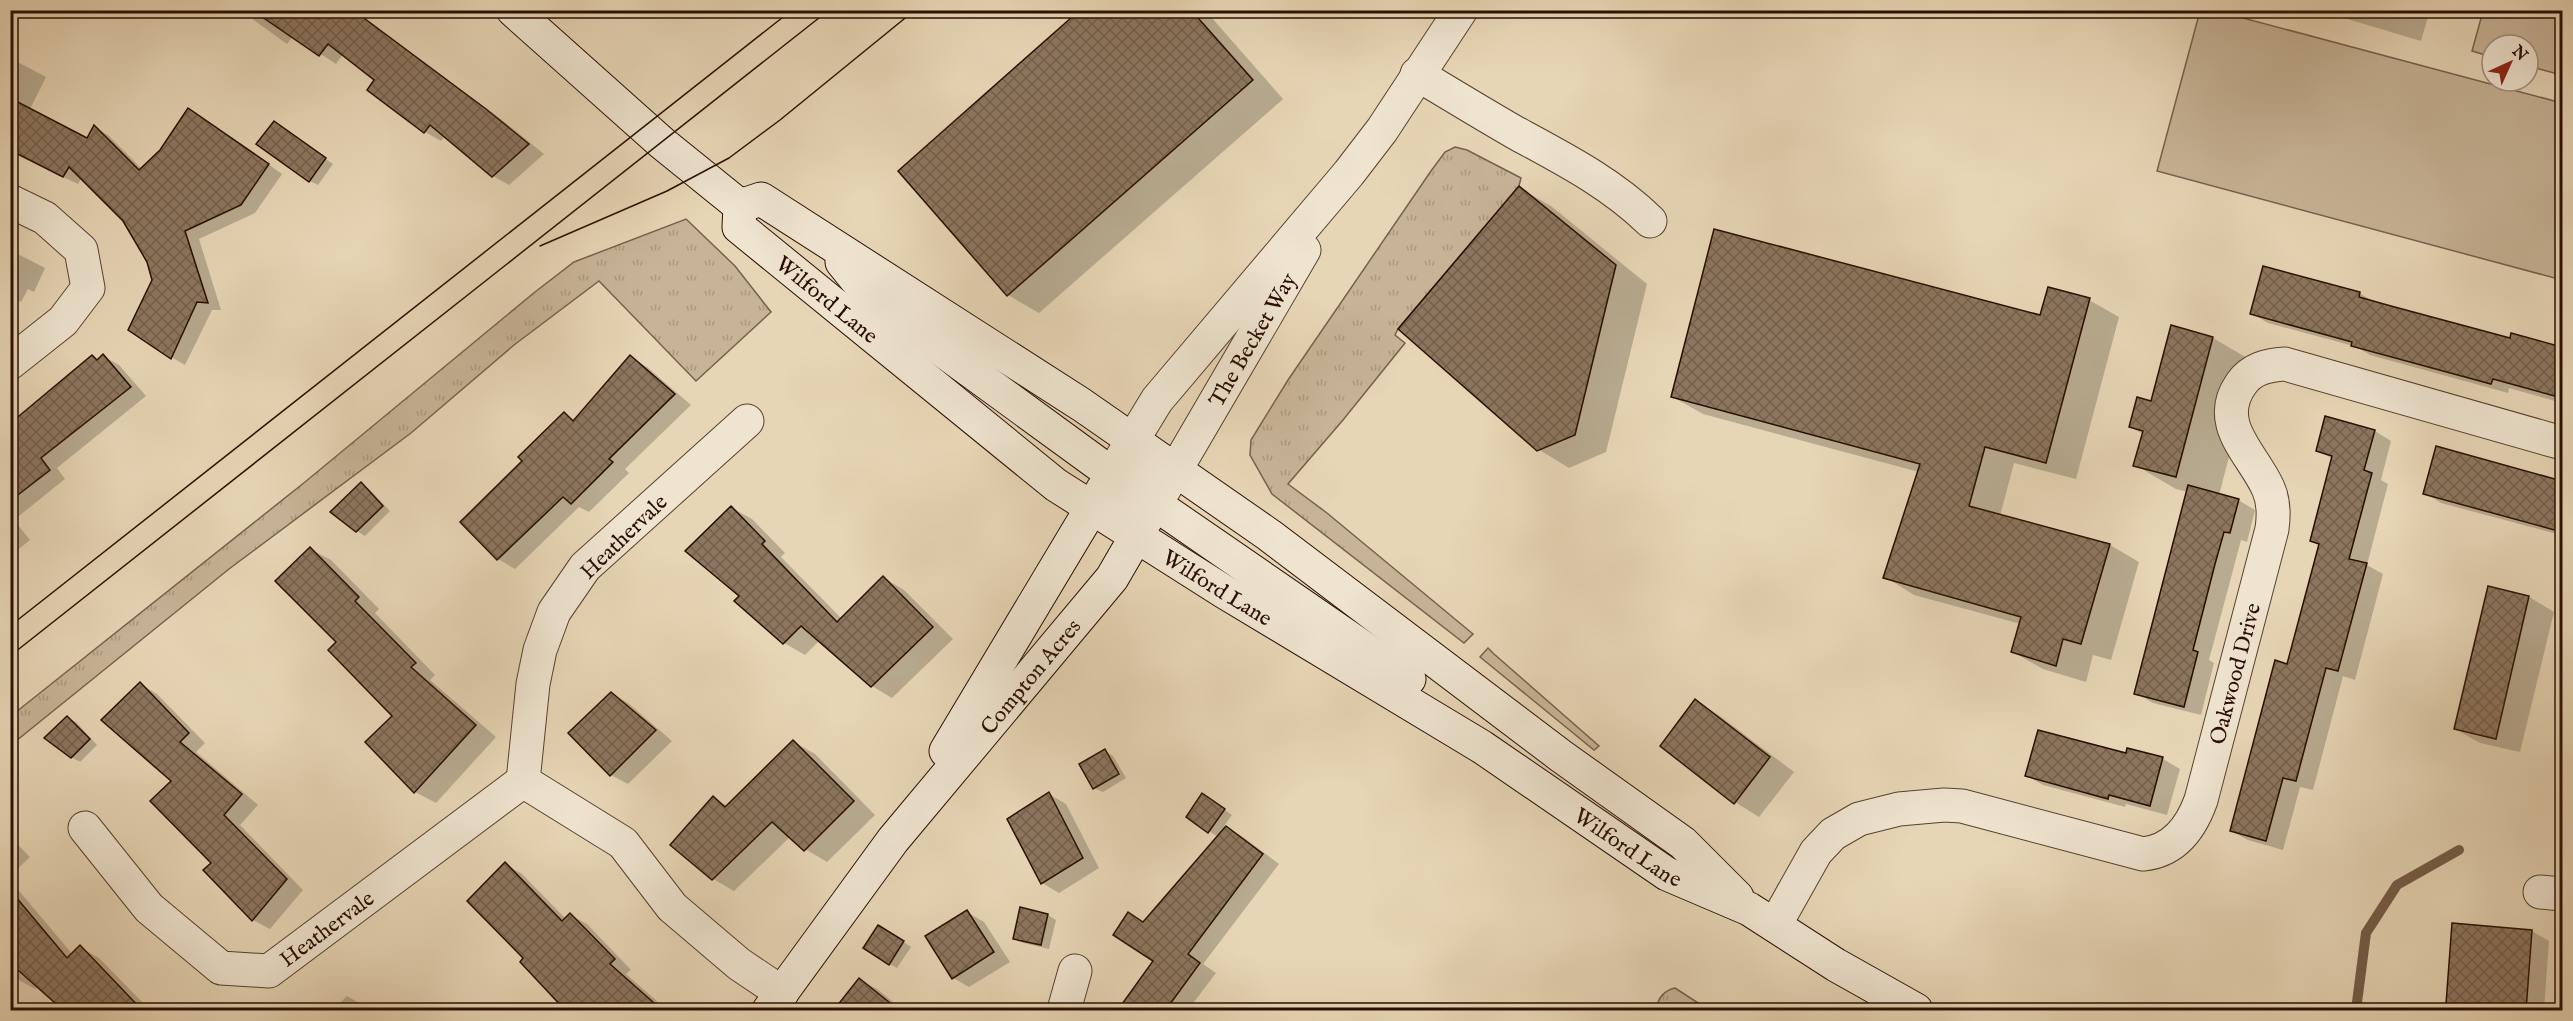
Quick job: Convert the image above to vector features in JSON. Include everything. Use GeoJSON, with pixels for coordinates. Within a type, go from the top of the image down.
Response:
{"type":"FeatureCollection","features":[{"type":"Feature","properties":{"kind":"street"},"geometry":{"type":"LineString","coordinates":[[513,10],[662,143],[740,206]]}},
{"type":"Feature","properties":{"kind":"street","name":"The Becket Way"},"geometry":{"type":"LineString","coordinates":[[1112,474],[1157,400],[1349,173],[1382,130],[1461,10]]}},
{"type":"Feature","properties":{"kind":"street"},"geometry":{"type":"LineString","coordinates":[[1417,74],[1589,173],[1627,199],[1650,221]]}},
{"type":"Feature","properties":{"kind":"street","name":"The Becket Way"},"geometry":{"type":"LineString","coordinates":[[1155,504],[1349,173]]}},
{"type":"Feature","properties":{"kind":"street","name":"Wilford Lane"},"geometry":{"type":"LineString","coordinates":[[1762,917],[1683,843],[1543,743],[1269,535],[1133,440],[761,199],[740,206],[739,227],[1056,485],[1223,591],[1482,747],[1667,874],[1762,917],[1836,965],[1916,1011]]}},
{"type":"Feature","properties":{"kind":"street"},"geometry":{"type":"LineString","coordinates":[[10,201],[45,218],[81,250],[88,288],[63,321],[10,363]]}},
{"type":"Feature","properties":{"kind":"street"},"geometry":{"type":"LineString","coordinates":[[825,241],[872,299],[1112,474],[1137,537]]}},
{"type":"Feature","properties":{"kind":"street","name":"Oakwood Drive"},"geometry":{"type":"LineString","coordinates":[[1762,917],[1798,880],[1820,848],[1845,827],[1876,814],[1929,806],[1962,806],[2143,854],[2169,846],[2185,832],[2201,800],[2272,529],[2273,507],[2268,488],[2234,431],[2230,419],[2235,392],[2245,378],[2255,371],[2269,365],[2285,364],[2562,443]]}},
{"type":"Feature","properties":{"kind":"street","name":"Heathervale"},"geometry":{"type":"LineString","coordinates":[[85,828],[149,908],[220,968],[269,971],[523,781],[533,684],[540,650],[554,612],[585,567],[747,421]]}},
{"type":"Feature","properties":{"kind":"street"},"geometry":{"type":"LineString","coordinates":[[1133,440],[1155,504],[1417,685],[1482,747]]}},
{"type":"Feature","properties":{"kind":"street","name":"Compton Acres"},"geometry":{"type":"LineString","coordinates":[[893,840],[1112,474]]}},
{"type":"Feature","properties":{"kind":"street","name":"Compton Acres"},"geometry":{"type":"LineString","coordinates":[[776,1002],[893,840],[1112,578],[1155,504]]}},
{"type":"Feature","properties":{"kind":"street"},"geometry":{"type":"LineString","coordinates":[[523,781],[623,843],[672,907],[739,964],[776,1002]]}},
{"type":"Feature","properties":{"kind":"street"},"geometry":{"type":"LineString","coordinates":[[1064,1011],[1075,971]]}},
{"type":"Feature","properties":{"kind":"green space"},"geometry":{"type":"Polygon","coordinates":[[[2200,11],[2217,11],[2480,81],[2480,93],[2524,93],[2562,103],[2562,280],[2157,171],[2200,11]]]}},
{"type":"Feature","properties":{"kind":"green space"},"geometry":{"type":"Polygon","coordinates":[[[2483,11],[2562,11],[2562,75],[2540,69],[2540,33],[2480,33],[2480,53],[2472,51],[2483,11]]]}},
{"type":"Feature","properties":{"kind":"green space"},"geometry":{"type":"Polygon","coordinates":[[[1455,147],[1467,150],[1521,178],[1519,186],[1398,329],[1395,335],[1405,343],[1288,484],[1327,513],[1473,634],[1464,643],[1272,494],[1250,455],[1251,440],[1288,380],[1431,171],[1445,152],[1455,147]]]}},
{"type":"Feature","properties":{"kind":"green space"},"geometry":{"type":"Polygon","coordinates":[[[686,219],[735,266],[771,312],[696,381],[599,281],[514,345],[411,433],[229,569],[11,745],[11,716],[305,482],[535,292],[574,262],[686,219]]]}},
{"type":"Feature","properties":{"kind":"green space"},"geometry":{"type":"Polygon","coordinates":[[[1488,648],[1599,746],[1594,750],[1480,657],[1488,648]]]}},
{"type":"Feature","properties":{"kind":"green space"},"geometry":{"type":"Polygon","coordinates":[[[1675,988],[1709,1010],[1657,1009],[1662,995],[1675,988]]]}},
{"type":"Feature","properties":{"kind":"building"},"geometry":{"type":"Polygon","coordinates":[[[252,10],[353,10],[529,144],[492,177],[430,125],[424,133],[367,90],[374,80],[328,44],[319,56],[252,10]]]}},
{"type":"Feature","properties":{"kind":"building"},"geometry":{"type":"Polygon","coordinates":[[[1080,10],[1191,10],[1253,80],[1007,296],[898,171],[1080,10]]]}},
{"type":"Feature","properties":{"kind":"building"},"geometry":{"type":"Polygon","coordinates":[[[10,98],[87,138],[94,125],[139,170],[160,150],[188,108],[269,164],[241,205],[185,231],[208,303],[197,302],[171,359],[128,330],[152,280],[147,262],[123,221],[69,167],[63,177],[10,150],[10,98]]]}},
{"type":"Feature","properties":{"kind":"building"},"geometry":{"type":"Polygon","coordinates":[[[274,121],[326,158],[309,182],[256,144],[274,121]]]}},
{"type":"Feature","properties":{"kind":"building"},"geometry":{"type":"Polygon","coordinates":[[[1519,186],[1616,265],[1575,435],[1537,451],[1398,329],[1519,186]]]}},
{"type":"Feature","properties":{"kind":"building"},"geometry":{"type":"Polygon","coordinates":[[[1714,229],[2040,315],[2048,287],[2090,298],[2046,463],[1985,447],[1969,506],[2110,544],[2081,644],[2063,639],[2056,666],[2011,652],[2021,617],[1883,578],[1920,464],[1671,397],[1714,229]]]}},
{"type":"Feature","properties":{"kind":"building"},"geometry":{"type":"Polygon","coordinates":[[[2263,266],[2360,292],[2359,297],[2391,306],[2510,338],[2511,333],[2562,347],[2562,398],[2493,379],[2491,384],[2351,346],[2352,342],[2250,314],[2263,266]]]}},
{"type":"Feature","properties":{"kind":"building"},"geometry":{"type":"Polygon","coordinates":[[[2171,325],[2213,337],[2176,477],[2133,466],[2143,431],[2129,427],[2137,397],[2151,401],[2171,325]]]}},
{"type":"Feature","properties":{"kind":"building"},"geometry":{"type":"Polygon","coordinates":[[[103,354],[131,387],[41,458],[50,470],[10,501],[10,418],[13,421],[92,355],[97,360],[103,354]]]}},
{"type":"Feature","properties":{"kind":"building"},"geometry":{"type":"Polygon","coordinates":[[[630,355],[675,394],[609,459],[613,462],[571,504],[563,497],[497,560],[460,522],[522,461],[518,457],[564,412],[573,421],[630,355]]]}},
{"type":"Feature","properties":{"kind":"building"},"geometry":{"type":"Polygon","coordinates":[[[2325,416],[2375,430],[2364,470],[2372,473],[2349,559],[2367,563],[2338,671],[2326,668],[2296,781],[2283,778],[2266,841],[2230,831],[2275,660],[2287,664],[2319,544],[2310,541],[2332,456],[2316,451],[2325,416]]]}},
{"type":"Feature","properties":{"kind":"building"},"geometry":{"type":"Polygon","coordinates":[[[2436,446],[2562,481],[2562,532],[2423,494],[2436,446]]]}},
{"type":"Feature","properties":{"kind":"building"},"geometry":{"type":"Polygon","coordinates":[[[361,482],[383,506],[356,532],[330,512],[361,482]]]}},
{"type":"Feature","properties":{"kind":"building"},"geometry":{"type":"Polygon","coordinates":[[[2188,485],[2239,499],[2230,533],[2224,532],[2215,564],[2193,650],[2198,652],[2184,707],[2134,694],[2188,485]]]}},
{"type":"Feature","properties":{"kind":"building"},"geometry":{"type":"Polygon","coordinates":[[[731,506],[765,541],[762,544],[837,622],[883,576],[933,627],[871,687],[801,626],[783,644],[734,601],[739,596],[685,551],[731,506]]]}},
{"type":"Feature","properties":{"kind":"building"},"geometry":{"type":"Polygon","coordinates":[[[310,547],[359,597],[355,601],[416,663],[411,667],[476,725],[414,793],[365,742],[392,716],[328,650],[336,642],[275,581],[310,547]]]}},
{"type":"Feature","properties":{"kind":"building"},"geometry":{"type":"Polygon","coordinates":[[[2488,586],[2529,596],[2496,739],[2454,729],[2488,586]]]}},
{"type":"Feature","properties":{"kind":"building"},"geometry":{"type":"Polygon","coordinates":[[[140,682],[189,733],[180,742],[242,794],[224,815],[287,879],[252,921],[203,870],[211,863],[150,801],[171,781],[101,720],[140,682]]]}},
{"type":"Feature","properties":{"kind":"building"},"geometry":{"type":"Polygon","coordinates":[[[611,692],[656,730],[610,776],[568,733],[611,692]]]}},
{"type":"Feature","properties":{"kind":"building"},"geometry":{"type":"Polygon","coordinates":[[[1695,699],[1770,757],[1734,804],[1660,746],[1695,699]]]}},
{"type":"Feature","properties":{"kind":"building"},"geometry":{"type":"Polygon","coordinates":[[[67,716],[90,739],[71,758],[44,738],[67,716]]]}},
{"type":"Feature","properties":{"kind":"building"},"geometry":{"type":"Polygon","coordinates":[[[2038,730],[2126,753],[2127,748],[2163,757],[2150,806],[2109,795],[2108,799],[2025,776],[2038,730]]]}},
{"type":"Feature","properties":{"kind":"building"},"geometry":{"type":"Polygon","coordinates":[[[793,740],[854,801],[804,851],[772,822],[712,880],[670,845],[713,796],[725,807],[793,740]]]}},
{"type":"Feature","properties":{"kind":"building"},"geometry":{"type":"Polygon","coordinates":[[[1105,749],[1119,774],[1093,789],[1079,764],[1105,749]]]}},
{"type":"Feature","properties":{"kind":"building"},"geometry":{"type":"Polygon","coordinates":[[[1049,792],[1083,858],[1041,884],[1007,819],[1049,792]]]}},
{"type":"Feature","properties":{"kind":"building"},"geometry":{"type":"Polygon","coordinates":[[[1202,793],[1225,809],[1208,833],[1186,817],[1202,793]]]}},
{"type":"Feature","properties":{"kind":"building"},"geometry":{"type":"Polygon","coordinates":[[[1226,826],[1263,854],[1188,954],[1200,963],[1165,1011],[1117,1011],[1153,961],[1113,935],[1128,912],[1143,922],[1226,826]]]}},
{"type":"Feature","properties":{"kind":"building"},"geometry":{"type":"Polygon","coordinates":[[[505,862],[562,921],[570,913],[615,959],[610,964],[663,1011],[566,1011],[520,962],[523,958],[467,901],[505,862]]]}},
{"type":"Feature","properties":{"kind":"building"},"geometry":{"type":"Polygon","coordinates":[[[10,890],[67,958],[80,945],[143,1011],[64,1011],[10,963],[10,890]]]}},
{"type":"Feature","properties":{"kind":"building"},"geometry":{"type":"Polygon","coordinates":[[[1020,907],[1048,914],[1041,945],[1013,939],[1020,907]]]}},
{"type":"Feature","properties":{"kind":"building"},"geometry":{"type":"Polygon","coordinates":[[[967,910],[994,952],[952,979],[925,936],[967,910]]]}},
{"type":"Feature","properties":{"kind":"building"},"geometry":{"type":"Polygon","coordinates":[[[2452,923],[2532,930],[2526,1011],[2476,1011],[2476,1007],[2446,1004],[2452,923]]]}},
{"type":"Feature","properties":{"kind":"building"},"geometry":{"type":"Polygon","coordinates":[[[878,925],[904,941],[889,965],[863,948],[878,925]]]}},
{"type":"Feature","properties":{"kind":"building"},"geometry":{"type":"Polygon","coordinates":[[[859,978],[900,1011],[833,1011],[859,978]]]}},
{"type":"Feature","properties":{"kind":"waterway"},"geometry":{"type":"LineString","coordinates":[[2356,1010],[2366,933],[2397,885],[2459,850]]}},
{"type":"Feature","properties":{"kind":"tram line"},"geometry":{"type":"LineString","coordinates":[[10,626],[792,10]]}},
{"type":"Feature","properties":{"kind":"tram line"},"geometry":{"type":"LineString","coordinates":[[10,656],[829,10]]}},
{"type":"Feature","properties":{"kind":"tram line"},"geometry":{"type":"LineString","coordinates":[[540,246],[667,191],[729,158],[780,120],[915,10]]}}]}
